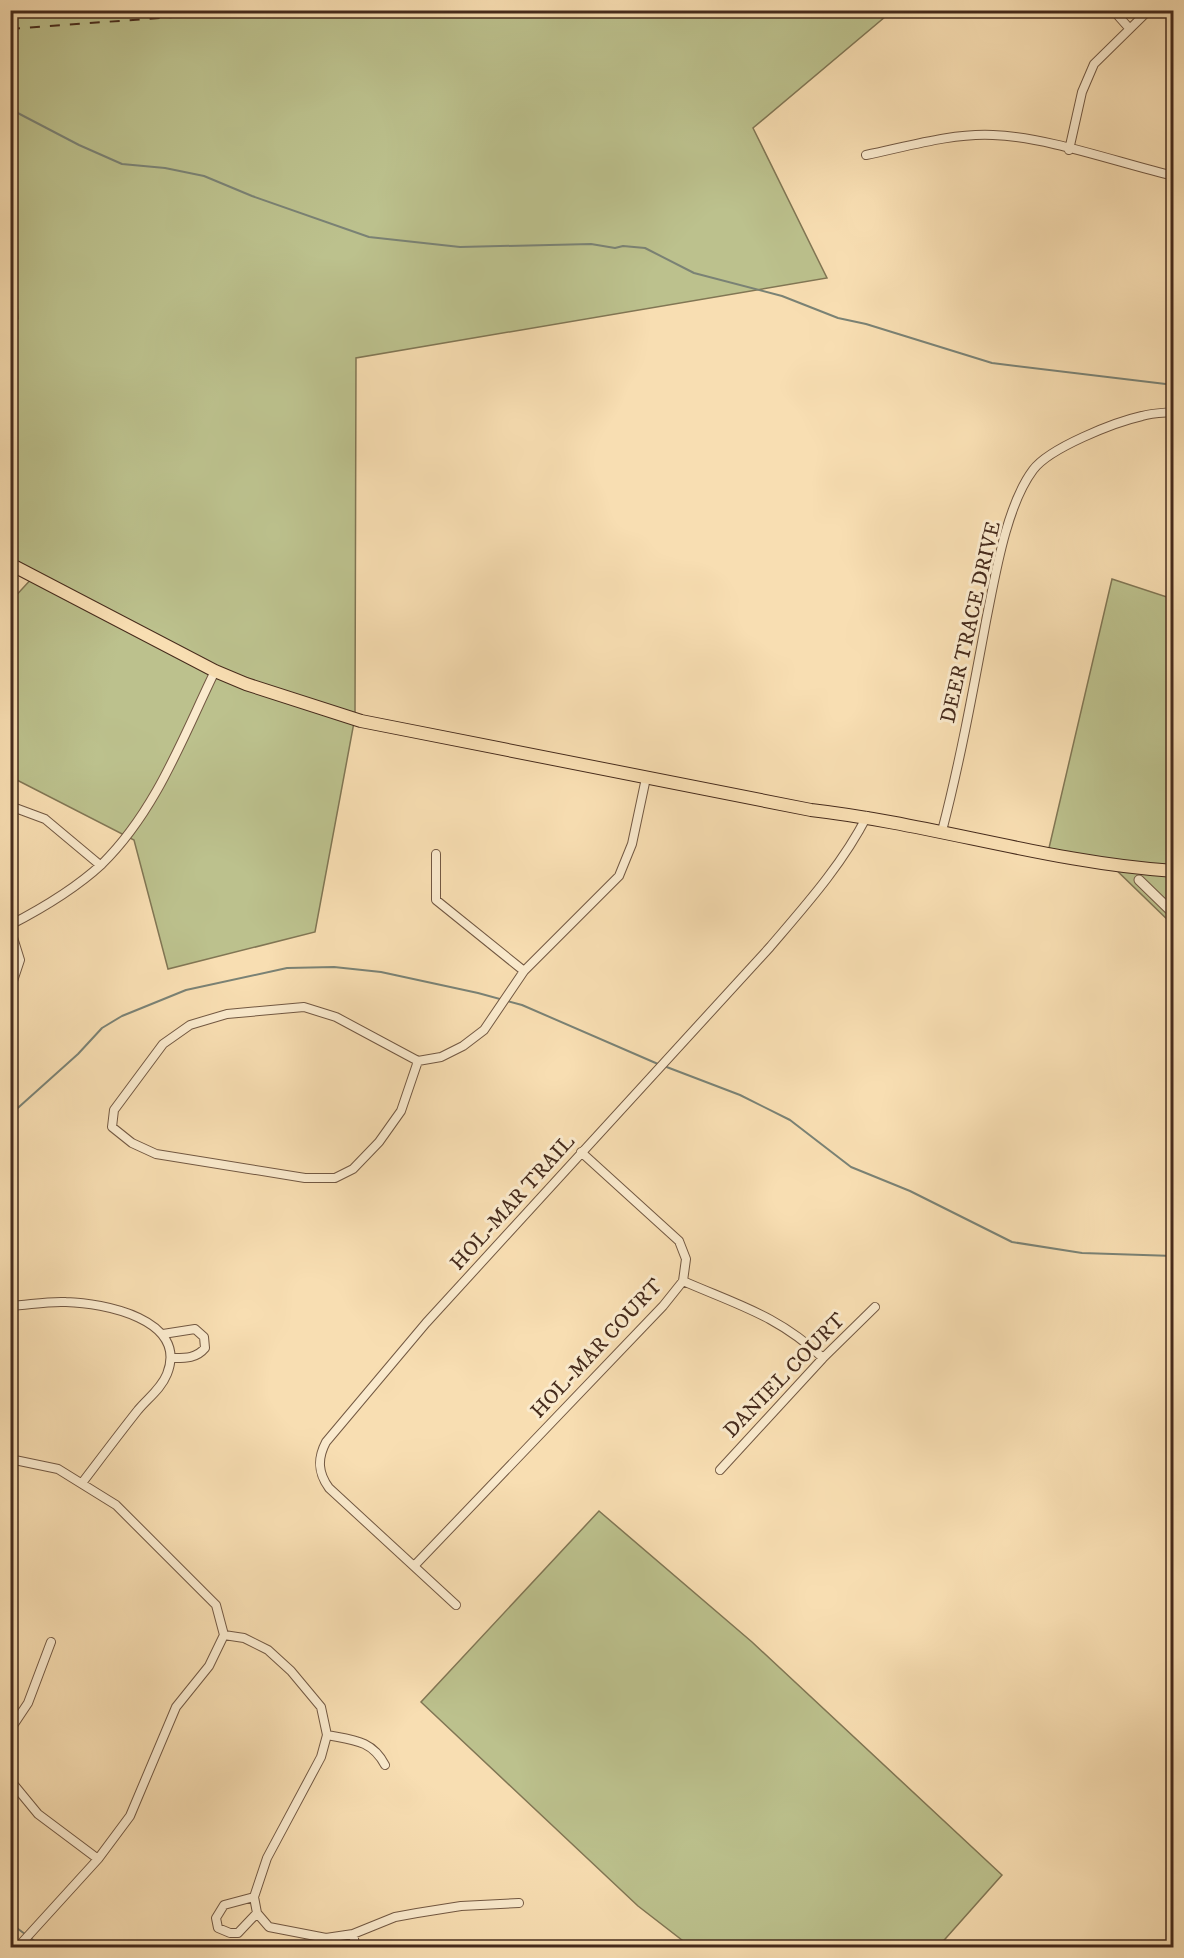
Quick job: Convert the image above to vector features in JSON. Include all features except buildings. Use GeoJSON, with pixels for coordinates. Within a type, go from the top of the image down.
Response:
{"type":"FeatureCollection","features":[{"type":"Feature","properties":{"kind":"main road"},"geometry":{"type":"LineString","coordinates":[[10,564],[246,684],[361,721],[811,810],[867,816],[1127,868],[1173,870]]}},
{"type":"Feature","properties":{"kind":"street"},"geometry":{"type":"LineString","coordinates":[[1113,10],[1129,28]]}},
{"type":"Feature","properties":{"kind":"street"},"geometry":{"type":"LineString","coordinates":[[1069,150],[1082,93],[1094,64],[1149,10]]}},
{"type":"Feature","properties":{"kind":"street"},"geometry":{"type":"LineString","coordinates":[[866,155],[941,140],[992,135],[1026,139],[1173,176]]}},
{"type":"Feature","properties":{"kind":"street","name":"DEER TRACE DRIVE"},"geometry":{"type":"LineString","coordinates":[[942,831],[954,787],[995,572],[1020,491],[1034,468],[1055,451],[1086,436],[1142,416],[1173,412]]}},
{"type":"Feature","properties":{"kind":"street"},"geometry":{"type":"LineString","coordinates":[[10,990],[20,960],[10,927],[48,905],[100,865],[142,815],[166,773],[215,670]]}},
{"type":"Feature","properties":{"kind":"street"},"geometry":{"type":"LineString","coordinates":[[418,1061],[401,1111],[380,1142],[353,1169],[335,1178],[304,1178],[156,1154],[132,1143],[112,1126],[114,1110],[163,1044],[190,1025],[227,1014],[304,1007],[336,1017],[418,1061],[441,1057],[463,1046],[484,1030],[524,971],[619,876],[632,844],[646,778]]}},
{"type":"Feature","properties":{"kind":"street"},"geometry":{"type":"LineString","coordinates":[[10,806],[45,819],[100,865]]}},
{"type":"Feature","properties":{"kind":"street","name":"HOL-MAR TRAIL"},"geometry":{"type":"LineString","coordinates":[[456,1605],[329,1488],[322,1478],[320,1454],[340,1422],[376,1380],[581,1152],[693,1035],[791,922],[853,844],[867,816]]}},
{"type":"Feature","properties":{"kind":"street"},"geometry":{"type":"LineString","coordinates":[[436,854],[436,900],[524,971]]}},
{"type":"Feature","properties":{"kind":"street"},"geometry":{"type":"LineString","coordinates":[[1127,868],[1173,914]]}},
{"type":"Feature","properties":{"kind":"street","name":"HOL-MAR COURT"},"geometry":{"type":"LineString","coordinates":[[415,1565],[663,1306],[684,1281],[686,1259],[673,1233],[581,1152]]}},
{"type":"Feature","properties":{"kind":"street"},"geometry":{"type":"LineString","coordinates":[[684,1281],[768,1316],[799,1335],[823,1358]]}},
{"type":"Feature","properties":{"kind":"street"},"geometry":{"type":"LineString","coordinates":[[10,1306],[68,1302],[132,1315],[150,1323],[164,1334],[171,1358],[161,1387],[141,1407],[82,1483]]}},
{"type":"Feature","properties":{"kind":"street","name":"DANIEL COURT"},"geometry":{"type":"LineString","coordinates":[[720,1470],[823,1358],[875,1307]]}},
{"type":"Feature","properties":{"kind":"street"},"geometry":{"type":"LineString","coordinates":[[164,1334],[195,1329],[204,1337],[205,1348],[201,1353],[187,1358],[171,1358]]}},
{"type":"Feature","properties":{"kind":"street"},"geometry":{"type":"LineString","coordinates":[[10,1459],[58,1469],[116,1505],[216,1605],[224,1635],[209,1666],[176,1707],[130,1816],[98,1859],[17,1947]]}},
{"type":"Feature","properties":{"kind":"street"},"geometry":{"type":"LineString","coordinates":[[224,1635],[244,1638],[268,1650],[291,1671],[321,1707],[327,1735],[321,1757],[267,1858],[254,1897],[256,1913],[269,1927],[326,1938],[353,1934],[406,1915],[460,1906],[519,1903]]}},
{"type":"Feature","properties":{"kind":"street"},"geometry":{"type":"LineString","coordinates":[[10,1730],[28,1703],[51,1642]]}},
{"type":"Feature","properties":{"kind":"street"},"geometry":{"type":"LineString","coordinates":[[327,1735],[359,1741],[377,1751],[385,1765]]}},
{"type":"Feature","properties":{"kind":"street"},"geometry":{"type":"LineString","coordinates":[[10,1780],[38,1814],[98,1859]]}},
{"type":"Feature","properties":{"kind":"street"},"geometry":{"type":"LineString","coordinates":[[254,1897],[224,1905],[216,1918],[218,1928],[238,1933],[256,1913]]}},
{"type":"Feature","properties":{"kind":"street"},"geometry":{"type":"LineString","coordinates":[[353,1934],[356,1947]]}},
{"type":"Feature","properties":{"kind":"green space"},"geometry":{"type":"Polygon","coordinates":[[[11,11],[892,11],[753,128],[827,278],[356,358],[355,717],[315,932],[168,969],[134,840],[11,777],[10,602],[35,575],[10,563],[10,326],[18,319],[10,201],[11,11]]]}},
{"type":"Feature","properties":{"kind":"green space"},"geometry":{"type":"Polygon","coordinates":[[[1112,579],[1173,599],[1173,925],[1111,865],[1049,848],[1112,579]]]}},
{"type":"Feature","properties":{"kind":"green space"},"geometry":{"type":"Polygon","coordinates":[[[599,1511],[752,1642],[1002,1875],[938,1947],[691,1947],[638,1906],[421,1702],[599,1511]]]}},
{"type":"Feature","properties":{"kind":"waterway"},"geometry":{"type":"LineString","coordinates":[[10,99],[16,174],[10,243]]}},
{"type":"Feature","properties":{"kind":"waterway"},"geometry":{"type":"LineString","coordinates":[[12,110],[79,145],[122,164],[165,168],[204,176],[252,196],[369,237],[460,247],[591,244],[615,248],[623,246],[645,248],[694,273],[782,296],[838,318],[866,324],[992,363],[1174,385]]}},
{"type":"Feature","properties":{"kind":"waterway"},"geometry":{"type":"LineString","coordinates":[[10,1115],[78,1054],[102,1028],[122,1016],[186,990],[287,968],[334,967],[381,972],[478,993],[522,1005],[658,1064]]}},
{"type":"Feature","properties":{"kind":"waterway"},"geometry":{"type":"LineString","coordinates":[[664,1066],[740,1095],[790,1120],[851,1167],[910,1191],[1012,1242],[1082,1253],[1174,1256]]}},
{"type":"Feature","properties":{"kind":"waterway"},"geometry":{"type":"LineString","coordinates":[[10,1923],[44,1948]]}},
{"type":"Feature","properties":{"kind":"railway"},"geometry":{"type":"LineString","coordinates":[[10,29],[267,10]]}}]}
